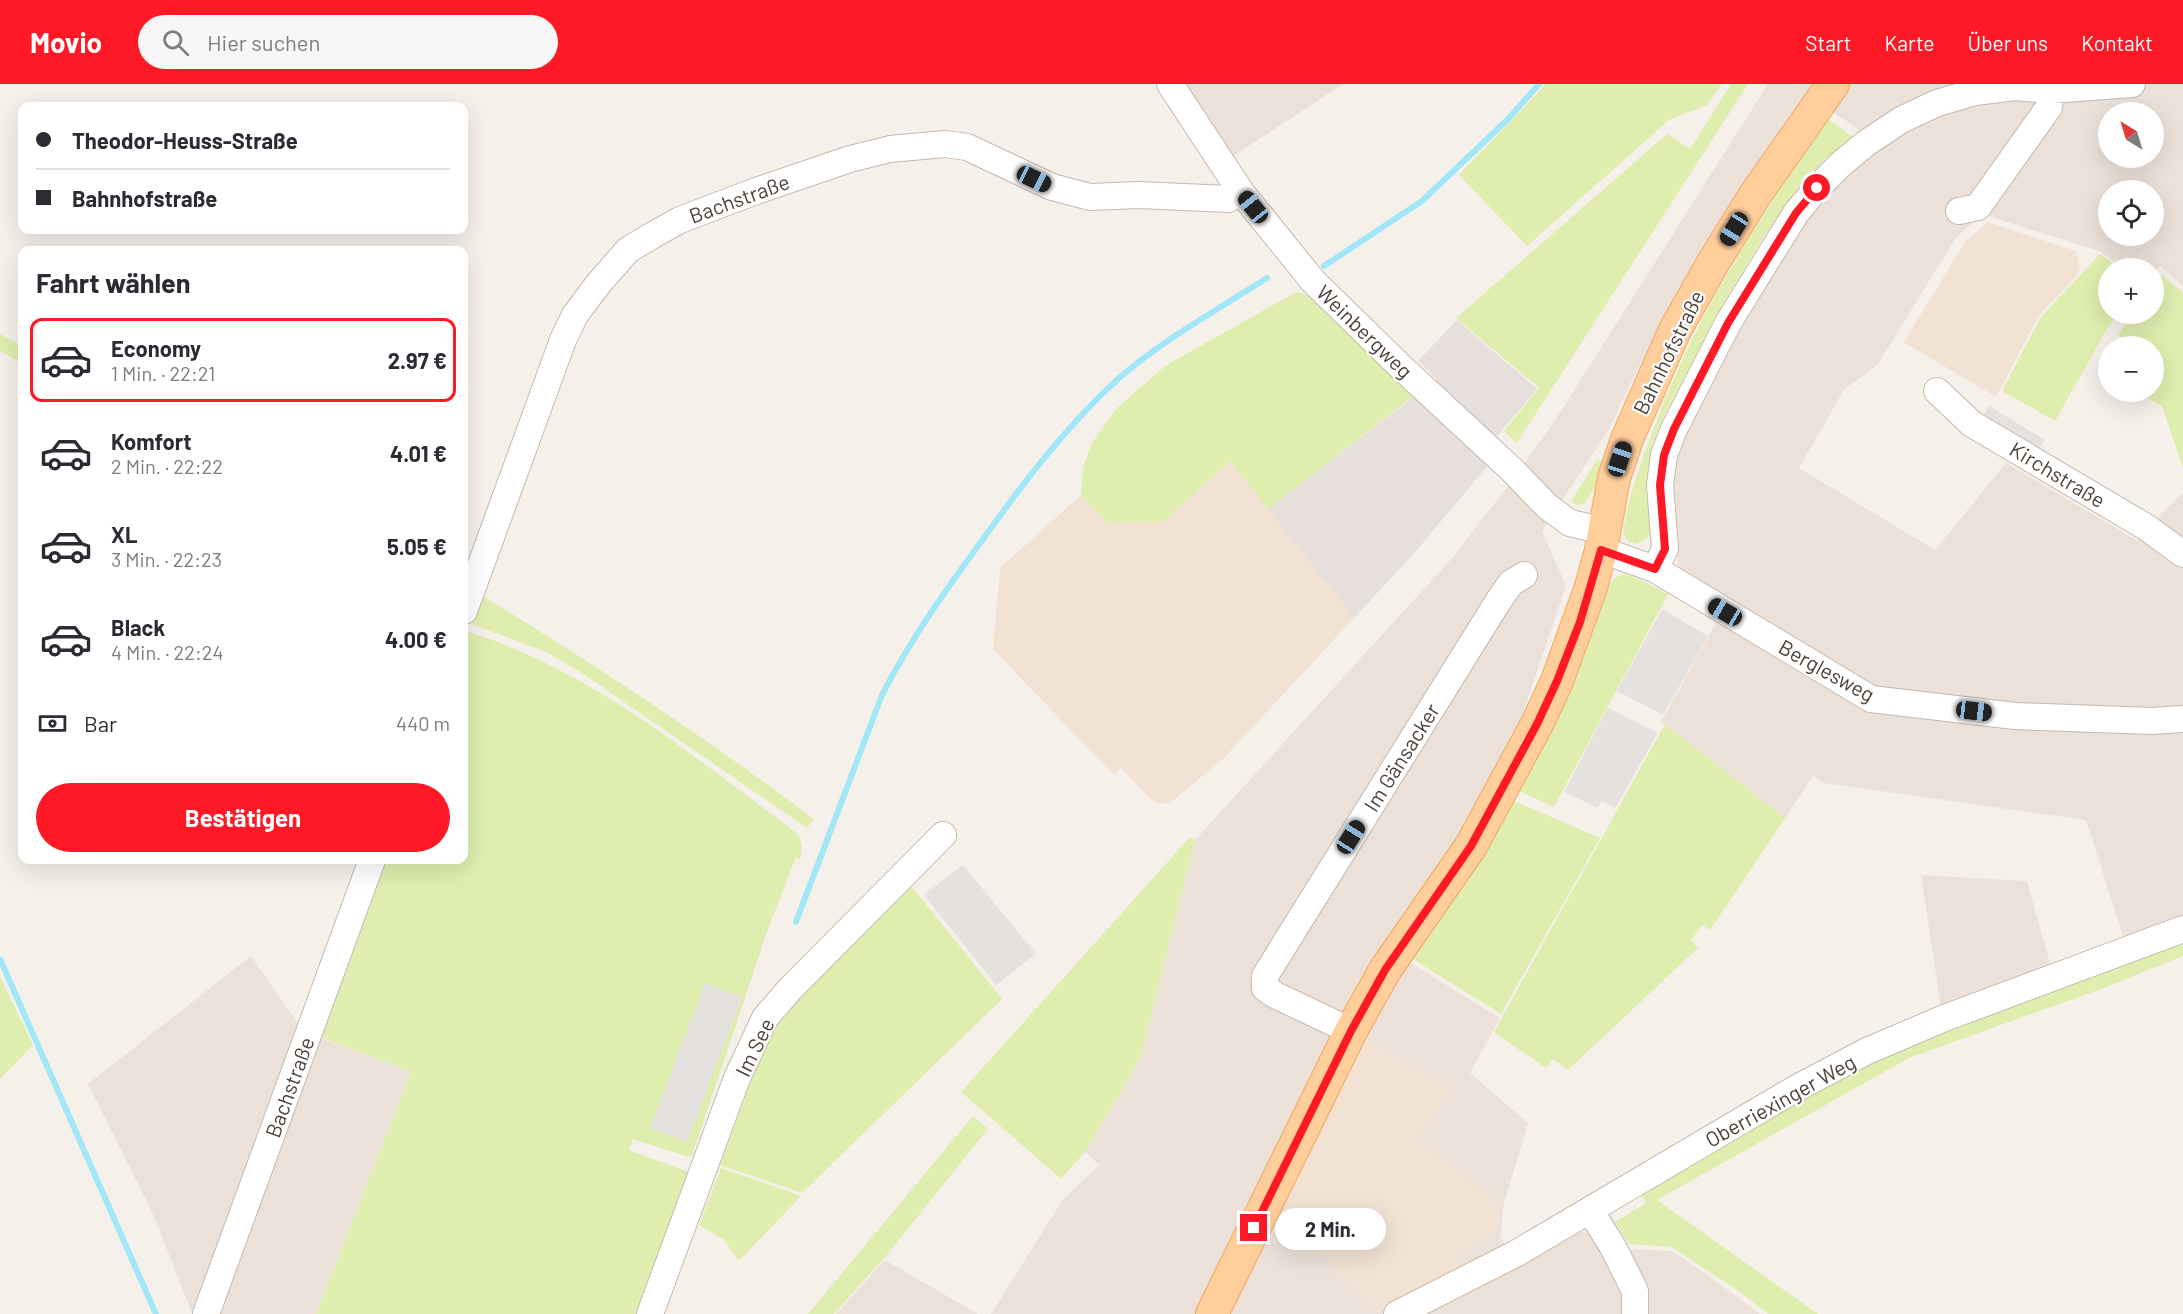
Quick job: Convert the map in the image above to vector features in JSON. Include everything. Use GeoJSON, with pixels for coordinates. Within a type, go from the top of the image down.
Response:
{"type":"FeatureCollection","features":[{"type":"Feature","properties":{"kind":"main road","name":"Bahnhofstraße"},"geometry":{"type":"LineString","coordinates":[[1212,1314],[1351,1031],[1385,970],[1471,846],[1537,724],[1580,622],[1603,540],[1614,478],[1627,439],[1676,330],[1713,263],[1755,195],[1833,84]]}},
{"type":"Feature","properties":{"kind":"street","name":"Weinbergweg"},"geometry":{"type":"LineString","coordinates":[[1170,84],[1241,192],[1313,281],[1548,507],[1570,523],[1603,540]]}},
{"type":"Feature","properties":{"kind":"street"},"geometry":{"type":"LineString","coordinates":[[1655,569],[1665,549],[1660,485],[1664,455],[1674,429],[1728,323],[1796,213],[1840,164],[1901,120],[1975,88],[2015,87],[2051,90],[2132,84]]}},
{"type":"Feature","properties":{"kind":"street"},"geometry":{"type":"LineString","coordinates":[[1959,211],[1978,207],[2049,107],[2051,90]]}},
{"type":"Feature","properties":{"kind":"street","name":"Bachstraße"},"geometry":{"type":"LineString","coordinates":[[468,600],[563,340],[575,315],[628,250],[671,225],[756,191],[850,159],[890,149],[920,145],[945,144],[967,147],[1052,187],[1090,197],[1139,195],[1228,199],[1241,192]]}},
{"type":"Feature","properties":{"kind":"street","name":"Kirchstraße"},"geometry":{"type":"LineString","coordinates":[[1937,391],[1972,424],[2146,527],[2183,554]]}},
{"type":"Feature","properties":{"kind":"street","name":"Berglesweg"},"geometry":{"type":"LineString","coordinates":[[1603,540],[1871,699],[2015,716],[2152,721],[2183,719]]}},
{"type":"Feature","properties":{"kind":"street","name":"Im Gänsacker"},"geometry":{"type":"LineString","coordinates":[[1351,1031],[1275,995],[1265,988],[1265,976],[1499,600],[1511,584],[1524,575]]}},
{"type":"Feature","properties":{"kind":"street","name":"Im See"},"geometry":{"type":"LineString","coordinates":[[650,1314],[737,1078],[765,1018],[790,989],[943,835]]}},
{"type":"Feature","properties":{"kind":"street","name":"Bachstraße"},"geometry":{"type":"LineString","coordinates":[[206,1314],[371,864]]}},
{"type":"Feature","properties":{"kind":"street","name":"Oberriexinger Weg"},"geometry":{"type":"LineString","coordinates":[[1396,1314],[1517,1253],[1795,1089],[1867,1051],[1942,1019],[2183,930]]}},
{"type":"Feature","properties":{"kind":"street"},"geometry":{"type":"LineString","coordinates":[[1590,1210],[1613,1247],[1635,1291],[1635,1314]]}},
{"type":"Feature","properties":{"kind":"shaded area"},"geometry":{"type":"Polygon","coordinates":[[[1175,84],[1343,84],[1232,157],[1175,84]]]}},
{"type":"Feature","properties":{"kind":"shaded area"},"geometry":{"type":"Polygon","coordinates":[[[1768,84],[2183,84],[2183,286],[2164,269],[2164,258],[2109,258],[2099,251],[1982,214],[1955,239],[1878,364],[1845,388],[1799,468],[1935,550],[2006,463],[2138,541],[2183,493],[2183,916],[2124,939],[2086,820],[1824,783],[1813,776],[1785,818],[1661,722],[1716,623],[1724,626],[1737,604],[1678,569],[1674,468],[1685,428],[1766,279],[1863,132],[1807,95],[1771,144],[1704,252],[1637,370],[1609,429],[1542,531],[1566,586],[1515,736],[1471,817],[1383,946],[1500,1018],[1470,1073],[1528,1123],[1504,1203],[1500,1236],[1516,1265],[1577,1231],[1593,1237],[1601,1248],[1672,1251],[1760,1314],[991,1314],[1062,1201],[1099,1165],[1085,1152],[1141,1057],[1195,840],[1454,556],[1556,419],[1768,84]],[[1454,1086],[1274,1217],[1306,1234],[1338,1274],[1454,1255],[1497,1231],[1417,1140],[1454,1086]]]}},
{"type":"Feature","properties":{"kind":"shaded area"},"geometry":{"type":"Polygon","coordinates":[[[1988,222],[2076,251],[2080,271],[2038,317],[1996,397],[1904,342],[1965,242],[1988,222]]]}},
{"type":"Feature","properties":{"kind":"shaded area"},"geometry":{"type":"Polygon","coordinates":[[[1457,320],[1537,389],[1480,456],[1489,464],[1416,551],[1354,618],[1268,509],[1437,379],[1418,361],[1457,320]]]}},
{"type":"Feature","properties":{"kind":"shaded area"},"geometry":{"type":"Polygon","coordinates":[[[1989,406],[2045,440],[2037,453],[1981,419],[1989,406]]]}},
{"type":"Feature","properties":{"kind":"shaded area"},"geometry":{"type":"Polygon","coordinates":[[[1230,460],[1354,618],[1225,757],[1169,804],[1154,802],[1121,768],[1114,775],[993,649],[1000,568],[1081,495],[1108,523],[1163,522],[1230,460]]]}},
{"type":"Feature","properties":{"kind":"shaded area"},"geometry":{"type":"Polygon","coordinates":[[[1662,609],[1708,636],[1663,715],[1617,691],[1662,609]]]}},
{"type":"Feature","properties":{"kind":"shaded area"},"geometry":{"type":"Polygon","coordinates":[[[1608,708],[1658,733],[1615,808],[1602,801],[1598,808],[1564,792],[1608,708]]]}},
{"type":"Feature","properties":{"kind":"shaded area"},"geometry":{"type":"Polygon","coordinates":[[[963,865],[1036,954],[996,985],[924,895],[963,865]]]}},
{"type":"Feature","properties":{"kind":"shaded area"},"geometry":{"type":"Polygon","coordinates":[[[1921,875],[2027,881],[2051,967],[1941,1008],[1921,875]]]}},
{"type":"Feature","properties":{"kind":"shaded area"},"geometry":{"type":"Polygon","coordinates":[[[251,956],[303,1031],[411,1072],[316,1314],[203,1314],[196,1311],[192,1313],[153,1214],[88,1084],[251,956]]]}},
{"type":"Feature","properties":{"kind":"shaded area"},"geometry":{"type":"Polygon","coordinates":[[[705,983],[742,997],[687,1142],[650,1128],[705,983]]]}},
{"type":"Feature","properties":{"kind":"shaded area"},"geometry":{"type":"Polygon","coordinates":[[[1363,1040],[1454,1086],[1418,1140],[1501,1204],[1497,1231],[1454,1255],[1460,1268],[1378,1313],[1338,1274],[1306,1234],[1274,1217],[1363,1040]]]}},
{"type":"Feature","properties":{"kind":"shaded area"},"geometry":{"type":"Polygon","coordinates":[[[885,1260],[978,1314],[836,1314],[885,1260]]]}},
{"type":"Feature","properties":{"kind":"green space"},"geometry":{"type":"Polygon","coordinates":[[[1546,84],[1722,84],[1707,105],[1669,120],[1527,246],[1459,175],[1546,84]]]}},
{"type":"Feature","properties":{"kind":"green space"},"geometry":{"type":"Polygon","coordinates":[[[1731,84],[1748,84],[1517,443],[1504,431],[1539,388],[1456,318],[1667,134],[1690,149],[1731,84]]]}},
{"type":"Feature","properties":{"kind":"green space"},"geometry":{"type":"Polygon","coordinates":[[[1828,119],[1853,137],[1825,159],[1798,188],[1766,233],[1726,299],[1665,414],[1652,446],[1649,470],[1651,535],[1637,544],[1629,542],[1623,534],[1634,483],[1687,350],[1753,232],[1828,119]]]}},
{"type":"Feature","properties":{"kind":"green space"},"geometry":{"type":"Polygon","coordinates":[[[2100,254],[2106,258],[2098,258],[2098,324],[2110,324],[2103,336],[2098,336],[2098,345],[2055,421],[2002,391],[2041,317],[2100,254]]]}},
{"type":"Feature","properties":{"kind":"green space"},"geometry":{"type":"Polygon","coordinates":[[[2164,277],[2183,293],[2183,468],[2162,406],[2155,402],[2164,402],[2164,336],[2120,336],[2118,334],[2126,324],[2164,324],[2164,277]]]}},
{"type":"Feature","properties":{"kind":"green space"},"geometry":{"type":"Polygon","coordinates":[[[1296,292],[1307,295],[1415,395],[1268,509],[1230,461],[1163,522],[1108,523],[1081,495],[1083,467],[1092,443],[1116,409],[1165,366],[1296,292]]]}},
{"type":"Feature","properties":{"kind":"green space"},"geometry":{"type":"Polygon","coordinates":[[[0,334],[18,344],[18,361],[0,351],[0,334]]]}},
{"type":"Feature","properties":{"kind":"green space"},"geometry":{"type":"Polygon","coordinates":[[[1597,459],[1604,462],[1595,487],[1584,504],[1576,505],[1571,502],[1597,459]]]}},
{"type":"Feature","properties":{"kind":"green space"},"geometry":{"type":"Polygon","coordinates":[[[1624,574],[1668,594],[1554,807],[1519,791],[1606,588],[1615,578],[1624,574]]]}},
{"type":"Feature","properties":{"kind":"green space"},"geometry":{"type":"Polygon","coordinates":[[[476,592],[648,701],[814,819],[807,828],[582,673],[546,652],[472,624],[469,619],[476,592]]]}},
{"type":"Feature","properties":{"kind":"green space"},"geometry":{"type":"Polygon","coordinates":[[[468,632],[515,649],[558,669],[600,693],[721,776],[798,834],[800,841],[802,850],[800,860],[796,857],[767,932],[692,1156],[685,1156],[633,1139],[629,1150],[691,1173],[638,1314],[316,1314],[411,1072],[321,1037],[330,1012],[324,1006],[377,864],[468,864],[468,632]]]}},
{"type":"Feature","properties":{"kind":"green space"},"geometry":{"type":"Polygon","coordinates":[[[1665,724],[1785,818],[1710,930],[1703,925],[1691,939],[1698,948],[1568,1070],[1553,1059],[1546,1068],[1494,1032],[1665,724]]]}},
{"type":"Feature","properties":{"kind":"green space"},"geometry":{"type":"Polygon","coordinates":[[[1514,801],[1600,838],[1501,1014],[1411,958],[1514,801]]]}},
{"type":"Feature","properties":{"kind":"green space"},"geometry":{"type":"Polygon","coordinates":[[[1190,837],[1195,840],[1141,1057],[1085,1152],[1061,1179],[961,1092],[1190,837]]]}},
{"type":"Feature","properties":{"kind":"green space"},"geometry":{"type":"Polygon","coordinates":[[[911,886],[1002,999],[802,1193],[720,1165],[760,1057],[779,1021],[800,996],[911,886]]]}},
{"type":"Feature","properties":{"kind":"green space"},"geometry":{"type":"Polygon","coordinates":[[[2183,939],[2183,956],[2101,989],[1909,1058],[1657,1200],[1818,1314],[1768,1314],[1740,1292],[1672,1247],[1629,1244],[1615,1222],[1646,1203],[1640,1193],[1801,1099],[1872,1061],[1946,1029],[2183,939]]]}},
{"type":"Feature","properties":{"kind":"green space"},"geometry":{"type":"Polygon","coordinates":[[[0,976],[33,1045],[0,1079],[0,976]]]}},
{"type":"Feature","properties":{"kind":"green space"},"geometry":{"type":"Polygon","coordinates":[[[973,1116],[988,1129],[886,1256],[834,1314],[808,1314],[973,1116]]]}},
{"type":"Feature","properties":{"kind":"green space"},"geometry":{"type":"Polygon","coordinates":[[[721,1168],[801,1196],[739,1261],[724,1240],[699,1225],[721,1168]]]}},
{"type":"Feature","properties":{"kind":"waterway"},"geometry":{"type":"LineString","coordinates":[[1324,266],[1422,201],[1508,119],[1539,84]]}},
{"type":"Feature","properties":{"kind":"waterway"},"geometry":{"type":"LineString","coordinates":[[796,922],[882,695],[903,656],[927,619],[994,524],[1062,437],[1119,378],[1172,338],[1267,278]]}},
{"type":"Feature","properties":{"kind":"waterway"},"geometry":{"type":"LineString","coordinates":[[0,959],[156,1314]]}},
{"type":"Feature","properties":{"kind":"route"},"geometry":{"type":"LineString","coordinates":[[1254,1228],[1351,1031],[1385,970],[1471,846],[1537,724],[1580,622],[1601,550],[1655,569],[1665,549],[1660,485],[1664,455],[1674,429],[1728,323],[1796,213],[1817,188]]}}]}
